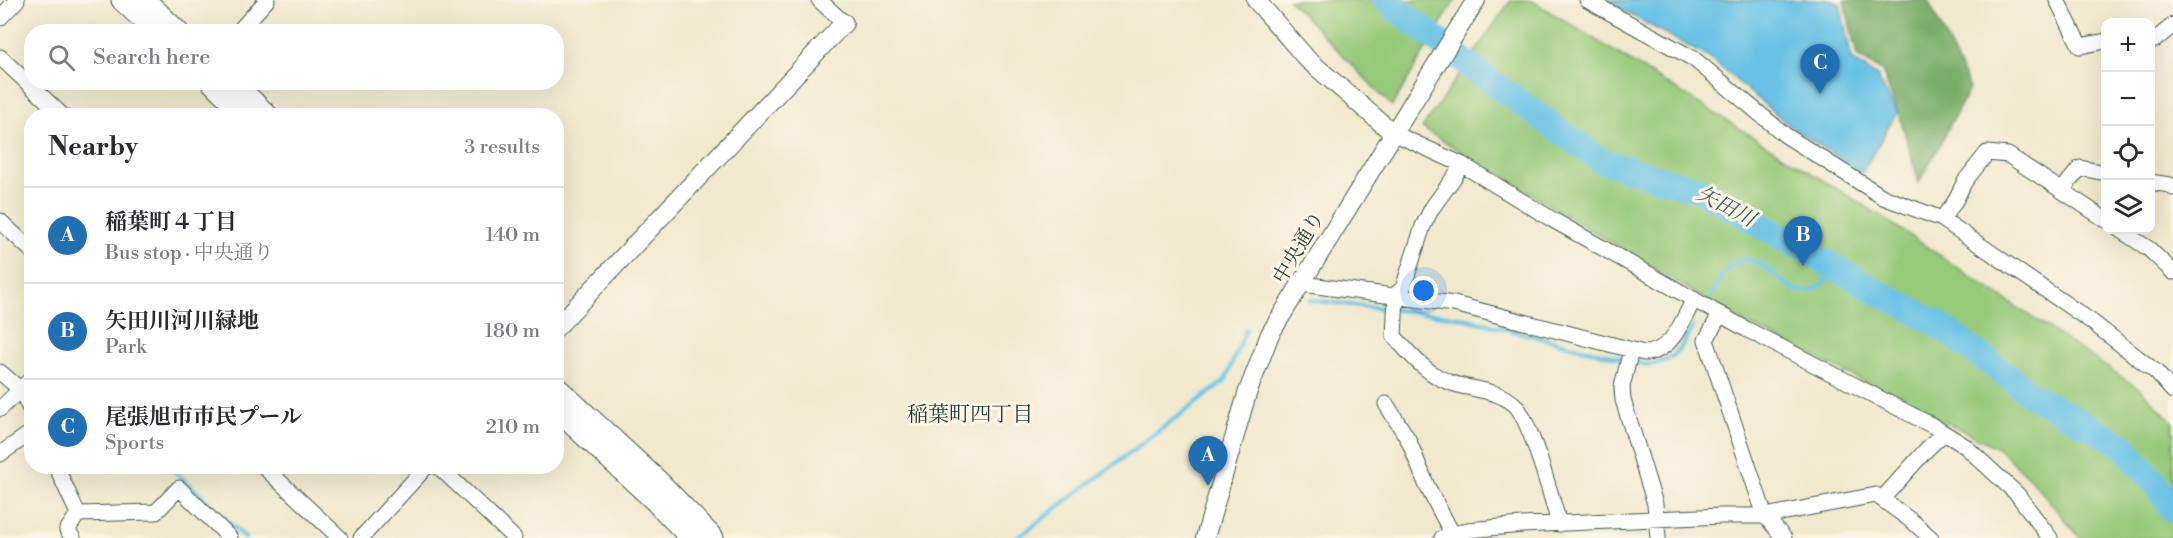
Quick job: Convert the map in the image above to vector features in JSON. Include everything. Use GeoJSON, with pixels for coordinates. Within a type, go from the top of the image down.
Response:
{"type":"FeatureCollection","features":[{"type":"Feature","properties":{"kind":"main road"},"geometry":{"type":"LineString","coordinates":[[122,0],[148,24]]}},
{"type":"Feature","properties":{"kind":"main road"},"geometry":{"type":"LineString","coordinates":[[145,0],[170,24]]}},
{"type":"Feature","properties":{"kind":"main road"},"geometry":{"type":"LineString","coordinates":[[220,90],[238,108]]}},
{"type":"Feature","properties":{"kind":"main road"},"geometry":{"type":"LineString","coordinates":[[241,90],[260,108]]}},
{"type":"Feature","properties":{"kind":"main road"},"geometry":{"type":"LineString","coordinates":[[564,394],[659,482],[713,538]]}},
{"type":"Feature","properties":{"kind":"main road"},"geometry":{"type":"LineString","coordinates":[[564,416],[653,499],[691,538]]}},
{"type":"Feature","properties":{"kind":"street"},"geometry":{"type":"LineString","coordinates":[[0,18],[17,0]]}},
{"type":"Feature","properties":{"kind":"street"},"geometry":{"type":"LineString","coordinates":[[245,24],[267,0]]}},
{"type":"Feature","properties":{"kind":"street"},"geometry":{"type":"LineString","coordinates":[[564,320],[844,23],[819,0]]}},
{"type":"Feature","properties":{"kind":"street"},"geometry":{"type":"LineString","coordinates":[[1256,0],[1307,59],[1397,127],[1553,220],[1720,314],[1965,446],[2018,494],[2049,538]]}},
{"type":"Feature","properties":{"kind":"street","name":"中央通り"},"geometry":{"type":"LineString","coordinates":[[1205,538],[1247,394],[1270,334],[1476,0]]}},
{"type":"Feature","properties":{"kind":"street"},"geometry":{"type":"LineString","coordinates":[[1587,0],[1694,59],[1785,135],[1883,198],[1942,219],[2092,322],[2156,372],[2173,391]]}},
{"type":"Feature","properties":{"kind":"street"},"geometry":{"type":"LineString","coordinates":[[2057,0],[2080,45],[2101,42]]}},
{"type":"Feature","properties":{"kind":"street"},"geometry":{"type":"LineString","coordinates":[[2155,40],[2173,25]]}},
{"type":"Feature","properties":{"kind":"street"},"geometry":{"type":"LineString","coordinates":[[0,57],[24,79]]}},
{"type":"Feature","properties":{"kind":"street"},"geometry":{"type":"LineString","coordinates":[[35,90],[54,108]]}},
{"type":"Feature","properties":{"kind":"street"},"geometry":{"type":"LineString","coordinates":[[1942,219],[1954,203],[1965,181],[1987,153],[2008,155],[2101,217]]}},
{"type":"Feature","properties":{"kind":"street"},"geometry":{"type":"LineString","coordinates":[[1461,164],[1423,226],[1403,288],[1395,302],[1394,336],[1426,370],[1456,385],[1501,395],[1520,410],[1539,458],[1558,524]]}},
{"type":"Feature","properties":{"kind":"street"},"geometry":{"type":"LineString","coordinates":[[2061,190],[2080,168],[2101,172]]}},
{"type":"Feature","properties":{"kind":"street"},"geometry":{"type":"LineString","coordinates":[[2155,183],[2173,188]]}},
{"type":"Feature","properties":{"kind":"street"},"geometry":{"type":"LineString","coordinates":[[0,221],[24,244]]}},
{"type":"Feature","properties":{"kind":"street"},"geometry":{"type":"LineString","coordinates":[[2126,234],[2149,249],[2173,272]]}},
{"type":"Feature","properties":{"kind":"street"},"geometry":{"type":"LineString","coordinates":[[1302,284],[1395,302],[1454,304],[1629,358],[1661,350],[1669,342],[1694,299]]}},
{"type":"Feature","properties":{"kind":"street"},"geometry":{"type":"LineString","coordinates":[[1720,314],[1706,340],[1765,516],[1784,538]]}},
{"type":"Feature","properties":{"kind":"street"},"geometry":{"type":"LineString","coordinates":[[1629,358],[1622,387],[1623,400],[1655,504],[1658,538]]}},
{"type":"Feature","properties":{"kind":"street"},"geometry":{"type":"LineString","coordinates":[[0,372],[21,390],[24,396]]}},
{"type":"Feature","properties":{"kind":"street"},"geometry":{"type":"LineString","coordinates":[[0,409],[24,387]]}},
{"type":"Feature","properties":{"kind":"street"},"geometry":{"type":"LineString","coordinates":[[1386,404],[1408,439],[1448,536],[1468,530],[1499,532],[1558,524],[1765,516],[1876,495],[1931,538]]}},
{"type":"Feature","properties":{"kind":"street"},"geometry":{"type":"LineString","coordinates":[[1882,499],[1944,433]]}},
{"type":"Feature","properties":{"kind":"street"},"geometry":{"type":"LineString","coordinates":[[0,454],[24,438]]}},
{"type":"Feature","properties":{"kind":"street"},"geometry":{"type":"LineString","coordinates":[[60,474],[78,514]]}},
{"type":"Feature","properties":{"kind":"street"},"geometry":{"type":"LineString","coordinates":[[272,474],[340,538]]}},
{"type":"Feature","properties":{"kind":"street"},"geometry":{"type":"LineString","coordinates":[[361,538],[421,474]]}},
{"type":"Feature","properties":{"kind":"street"},"geometry":{"type":"LineString","coordinates":[[446,474],[514,538]]}},
{"type":"Feature","properties":{"kind":"street"},"geometry":{"type":"LineString","coordinates":[[78,514],[156,512],[179,488],[230,538]]}},
{"type":"Feature","properties":{"kind":"street"},"geometry":{"type":"LineString","coordinates":[[73,538],[67,530],[78,514]]}},
{"type":"Feature","properties":{"kind":"green space"},"geometry":{"type":"Polygon","coordinates":[[[1289,0],[1455,0],[1392,106],[1289,0]]]}},
{"type":"Feature","properties":{"kind":"green space"},"geometry":{"type":"Polygon","coordinates":[[[1511,0],[1531,0],[1876,213],[2141,390],[2173,422],[2173,538],[2080,538],[2035,484],[1998,448],[1736,318],[1422,128],[1511,0]]]}},
{"type":"Feature","properties":{"kind":"green space"},"geometry":{"type":"Polygon","coordinates":[[[1844,0],[1928,0],[1970,88],[1919,183],[1900,118],[1882,71],[1857,56],[1844,0]]]}},
{"type":"Feature","properties":{"kind":"water"},"geometry":{"type":"Polygon","coordinates":[[[1604,0],[1833,0],[1840,4],[1852,60],[1877,76],[1897,112],[1862,173],[1790,126],[1710,58],[1604,0]]]}},
{"type":"Feature","properties":{"kind":"waterway","name":"矢田川"},"geometry":{"type":"LineString","coordinates":[[1386,0],[1475,70],[1602,161],[1700,190],[1938,324],[2035,397],[2121,444],[2154,482],[2173,510]]}},
{"type":"Feature","properties":{"kind":"waterway"},"geometry":{"type":"LineString","coordinates":[[1711,296],[1729,268],[1743,260],[1754,261],[1784,283],[1795,289],[1806,291],[1821,285],[1839,268]]}},
{"type":"Feature","properties":{"kind":"waterway"},"geometry":{"type":"LineString","coordinates":[[1310,300],[1459,317],[1647,365],[1664,361],[1676,354],[1693,327]]}},
{"type":"Feature","properties":{"kind":"waterway"},"geometry":{"type":"LineString","coordinates":[[1017,538],[1225,381],[1246,329]]}},
{"type":"Feature","properties":{"kind":"waterway"},"geometry":{"type":"LineString","coordinates":[[177,474],[245,538]]}},
{"type":"Feature","properties":{"kind":"place","name":"尾張旭市市民プール"},"geometry":{"type":"Point","coordinates":[1820,94]}},
{"type":"Feature","properties":{"kind":"place","name":"矢田川河川緑地"},"geometry":{"type":"Point","coordinates":[1803,266]}},
{"type":"Feature","properties":{"kind":"place","name":"稲葉町４丁目"},"geometry":{"type":"Point","coordinates":[1208,486]}},
{"type":"Feature","properties":{"kind":"district","name":"稲葉町四丁目"},"geometry":{"type":"Point","coordinates":[970,414]}}]}
